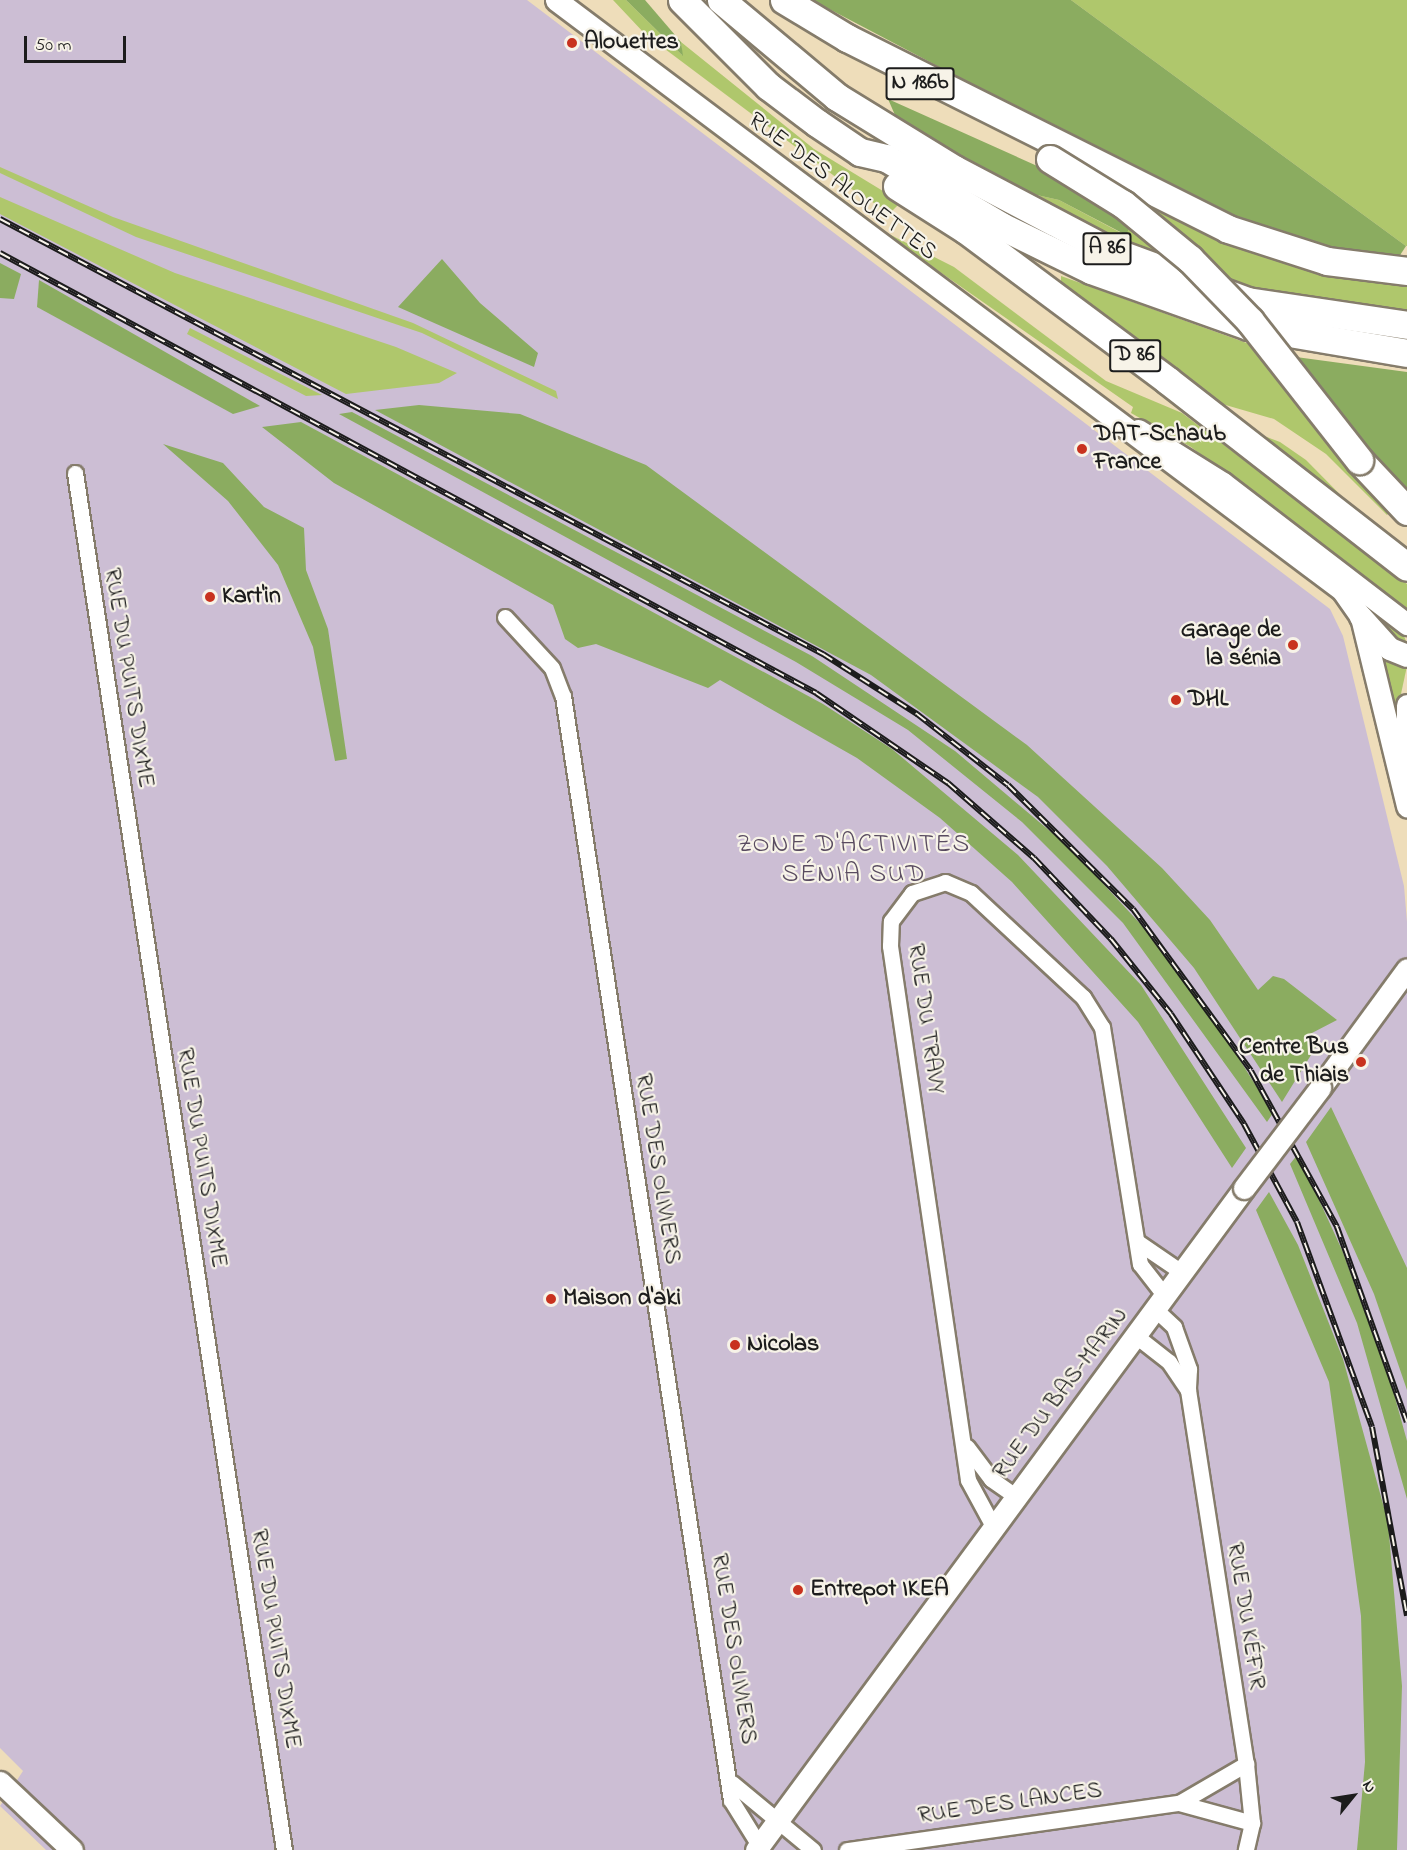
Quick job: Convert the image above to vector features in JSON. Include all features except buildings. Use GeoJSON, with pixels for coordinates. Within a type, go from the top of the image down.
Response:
{"type":"FeatureCollection","features":[{"type":"Feature","properties":{"kind":"highway","name":"A 86"},"geometry":{"type":"LineString","coordinates":[[682,0],[768,86],[860,152],[886,158],[1001,226],[1091,270],[1184,307],[1307,339],[1407,353]]}},
{"type":"Feature","properties":{"kind":"highway","name":"A 86"},"geometry":{"type":"LineString","coordinates":[[721,0],[837,97],[954,169],[1104,248],[1247,301],[1407,325]]}},
{"type":"Feature","properties":{"kind":"highway","name":"N 186b"},"geometry":{"type":"LineString","coordinates":[[784,0],[1123,204],[1190,259],[1250,321],[1359,460],[1407,511]]}},
{"type":"Feature","properties":{"kind":"highway"},"geometry":{"type":"LineString","coordinates":[[847,38],[1228,229],[1327,261],[1407,271]]}},
{"type":"Feature","properties":{"kind":"highway","name":"D 86"},"geometry":{"type":"LineString","coordinates":[[860,152],[874,171],[1005,259],[1407,567]]}},
{"type":"Feature","properties":{"kind":"main road","name":"RUE DES ALOUETTES"},"geometry":{"type":"LineString","coordinates":[[556,0],[1100,411]]}},
{"type":"Feature","properties":{"kind":"main road"},"geometry":{"type":"LineString","coordinates":[[1100,411],[1342,590],[1361,617],[1390,650],[1407,656]]}},
{"type":"Feature","properties":{"kind":"main road"},"geometry":{"type":"LineString","coordinates":[[1100,411],[1164,443],[1407,624]]}},
{"type":"Feature","properties":{"kind":"main road"},"geometry":{"type":"LineString","coordinates":[[1361,617],[1407,806]]}},
{"type":"Feature","properties":{"kind":"main road"},"geometry":{"type":"LineString","coordinates":[[1407,705],[1407,751]]}},
{"type":"Feature","properties":{"kind":"main road","name":"RUE DU BAS-MARIN"},"geometry":{"type":"LineString","coordinates":[[759,1849],[1407,969]]}},
{"type":"Feature","properties":{"kind":"main road"},"geometry":{"type":"LineString","coordinates":[[0,1782],[72,1850]]}},
{"type":"Feature","properties":{"kind":"street","name":"RUE DU PUITS DIXME"},"geometry":{"type":"LineString","coordinates":[[75,473],[284,1850]]}},
{"type":"Feature","properties":{"kind":"street","name":"RUE DES OLIVIERS"},"geometry":{"type":"LineString","coordinates":[[505,617],[552,668],[563,696],[732,1783],[733,1808],[759,1849]]}},
{"type":"Feature","properties":{"kind":"street","name":"RUE DU TRAVY"},"geometry":{"type":"LineString","coordinates":[[994,1528],[968,1480],[965,1445],[890,946],[891,921],[912,893],[945,882],[971,893],[1083,996],[1102,1027],[1142,1270],[1161,1303]]}},
{"type":"Feature","properties":{"kind":"street"},"geometry":{"type":"LineString","coordinates":[[1139,1243],[1183,1273]]}},
{"type":"Feature","properties":{"kind":"street","name":"RUE DU KÉFIR"},"geometry":{"type":"LineString","coordinates":[[1161,1303],[1181,1342],[1189,1369],[1188,1390],[1246,1764],[1252,1823],[1246,1850]]}},
{"type":"Feature","properties":{"kind":"street","name":"RUE DU KÉFIR"},"geometry":{"type":"LineString","coordinates":[[1136,1336],[1169,1362],[1188,1390]]}},
{"type":"Feature","properties":{"kind":"street","name":"RUE DU TRAVY"},"geometry":{"type":"LineString","coordinates":[[965,1445],[992,1479],[1017,1497]]}},
{"type":"Feature","properties":{"kind":"street","name":"RUE DES LANCES"},"geometry":{"type":"LineString","coordinates":[[847,1850],[1179,1803],[1246,1764]]}},
{"type":"Feature","properties":{"kind":"street"},"geometry":{"type":"LineString","coordinates":[[732,1783],[813,1850]]}},
{"type":"Feature","properties":{"kind":"street","name":"RUE DES LANCES"},"geometry":{"type":"LineString","coordinates":[[1179,1803],[1252,1823]]}},
{"type":"Feature","properties":{"kind":"shaded area"},"geometry":{"type":"Polygon","coordinates":[[[0,0],[527,0],[1330,609],[1343,636],[1404,886],[1407,922],[1407,1850],[46,1850],[0,1806],[23,1771],[0,1748],[0,0]]]}},
{"type":"Feature","properties":{"kind":"green space"},"geometry":{"type":"Polygon","coordinates":[[[613,0],[626,0],[682,55],[681,42],[814,149],[901,202],[890,213],[853,190],[645,34],[613,0]]]}},
{"type":"Feature","properties":{"kind":"green space"},"geometry":{"type":"Polygon","coordinates":[[[626,0],[645,0],[681,42],[683,56],[626,0]]]}},
{"type":"Feature","properties":{"kind":"green space"},"geometry":{"type":"Polygon","coordinates":[[[812,0],[1071,0],[1406,246],[1395,263],[1329,254],[1221,215],[812,0]]]}},
{"type":"Feature","properties":{"kind":"green space"},"geometry":{"type":"Polygon","coordinates":[[[1071,0],[1407,0],[1407,246],[1406,246],[1071,0]]]}},
{"type":"Feature","properties":{"kind":"green space"},"geometry":{"type":"Polygon","coordinates":[[[888,99],[1073,182],[1131,224],[1126,235],[1059,200],[1019,191],[898,122],[888,99]]]}},
{"type":"Feature","properties":{"kind":"green space"},"geometry":{"type":"Polygon","coordinates":[[[0,167],[113,217],[413,323],[556,391],[558,399],[422,333],[136,237],[0,173],[0,167]]]}},
{"type":"Feature","properties":{"kind":"green space"},"geometry":{"type":"Polygon","coordinates":[[[1019,191],[1059,200],[1125,235],[1131,224],[1170,258],[1102,234],[1019,191]]]}},
{"type":"Feature","properties":{"kind":"green space"},"geometry":{"type":"Polygon","coordinates":[[[0,197],[175,273],[396,347],[457,373],[439,383],[346,394],[0,214],[0,197]]]}},
{"type":"Feature","properties":{"kind":"green space"},"geometry":{"type":"Polygon","coordinates":[[[1131,199],[1214,234],[1407,280],[1407,313],[1301,300],[1235,284],[1131,199]]]}},
{"type":"Feature","properties":{"kind":"green space"},"geometry":{"type":"Polygon","coordinates":[[[877,228],[954,267],[1106,381],[1182,413],[1407,584],[1407,611],[1191,447],[1131,413],[1133,407],[877,228]]]}},
{"type":"Feature","properties":{"kind":"green space"},"geometry":{"type":"Polygon","coordinates":[[[442,259],[480,303],[538,353],[534,367],[398,307],[442,259]]]}},
{"type":"Feature","properties":{"kind":"green space"},"geometry":{"type":"Polygon","coordinates":[[[0,263],[21,274],[14,299],[0,298],[0,263]]]}},
{"type":"Feature","properties":{"kind":"green space"},"geometry":{"type":"Polygon","coordinates":[[[1061,276],[1255,346],[1392,509],[1387,515],[1326,454],[1274,419],[1205,399],[1061,293],[1061,276]]]}},
{"type":"Feature","properties":{"kind":"green space"},"geometry":{"type":"Polygon","coordinates":[[[39,280],[260,406],[233,414],[37,307],[39,280]]]}},
{"type":"Feature","properties":{"kind":"green space"},"geometry":{"type":"Polygon","coordinates":[[[190,328],[322,395],[306,396],[187,334],[190,328]]]}},
{"type":"Feature","properties":{"kind":"green space"},"geometry":{"type":"Polygon","coordinates":[[[1296,357],[1407,372],[1407,494],[1340,418],[1296,357]]]}},
{"type":"Feature","properties":{"kind":"green space"},"geometry":{"type":"Polygon","coordinates":[[[419,405],[520,414],[646,465],[1027,745],[1162,868],[1210,920],[1258,990],[1273,976],[1284,979],[1337,1020],[1310,1034],[1319,1042],[1282,1102],[1194,968],[1107,866],[1038,797],[871,675],[375,410],[419,405]]]}},
{"type":"Feature","properties":{"kind":"green space"},"geometry":{"type":"Polygon","coordinates":[[[352,412],[812,656],[955,751],[1070,848],[1146,930],[1218,1025],[1273,1113],[1267,1122],[1123,923],[1022,822],[908,730],[796,662],[339,414],[352,412]]]}},
{"type":"Feature","properties":{"kind":"green space"},"geometry":{"type":"Polygon","coordinates":[[[301,422],[823,704],[892,749],[1018,855],[1141,985],[1246,1148],[1232,1168],[1138,1022],[1012,882],[940,818],[857,758],[720,680],[708,688],[596,644],[578,648],[565,639],[553,605],[334,483],[262,427],[301,422]]]}},
{"type":"Feature","properties":{"kind":"green space"},"geometry":{"type":"Polygon","coordinates":[[[1236,425],[1280,442],[1306,460],[1379,534],[1236,425]]]}},
{"type":"Feature","properties":{"kind":"green space"},"geometry":{"type":"Polygon","coordinates":[[[163,444],[223,463],[264,507],[304,528],[306,570],[328,629],[347,759],[335,761],[313,647],[278,565],[228,501],[163,444]]]}},
{"type":"Feature","properties":{"kind":"green space"},"geometry":{"type":"Polygon","coordinates":[[[1366,603],[1401,628],[1407,644],[1401,646],[1380,627],[1366,603]]]}},
{"type":"Feature","properties":{"kind":"green space"},"geometry":{"type":"Polygon","coordinates":[[[1376,650],[1407,666],[1396,717],[1376,650]]]}},
{"type":"Feature","properties":{"kind":"green space"},"geometry":{"type":"Polygon","coordinates":[[[1331,1107],[1407,1268],[1407,1390],[1374,1294],[1306,1142],[1331,1107]]]}},
{"type":"Feature","properties":{"kind":"green space"},"geometry":{"type":"Polygon","coordinates":[[[1298,1154],[1342,1250],[1391,1383],[1407,1441],[1407,1499],[1357,1323],[1290,1164],[1298,1154]]]}},
{"type":"Feature","properties":{"kind":"green space"},"geometry":{"type":"Polygon","coordinates":[[[1269,1192],[1298,1245],[1343,1359],[1388,1522],[1402,1686],[1397,1850],[1357,1850],[1365,1762],[1361,1616],[1329,1382],[1256,1210],[1269,1192]]]}},
{"type":"Feature","properties":{"kind":"railway"},"geometry":{"type":"LineString","coordinates":[[0,219],[823,654],[917,714],[1008,785],[1133,909],[1251,1071],[1337,1227],[1407,1422]]}},
{"type":"Feature","properties":{"kind":"railway"},"geometry":{"type":"LineString","coordinates":[[0,253],[816,693],[948,783],[1034,858],[1111,939],[1171,1014],[1244,1124],[1297,1222],[1372,1427],[1407,1616]]}},
{"type":"Feature","properties":{"kind":"place","name":"Alouettes"},"geometry":{"type":"Point","coordinates":[572,43]}},
{"type":"Feature","properties":{"kind":"place","name":"DAT-Schaub France"},"geometry":{"type":"Point","coordinates":[1082,449]}},
{"type":"Feature","properties":{"kind":"place","name":"Kart'in"},"geometry":{"type":"Point","coordinates":[210,597]}},
{"type":"Feature","properties":{"kind":"place","name":"Garage de la sénia"},"geometry":{"type":"Point","coordinates":[1293,645]}},
{"type":"Feature","properties":{"kind":"place","name":"DHL"},"geometry":{"type":"Point","coordinates":[1176,700]}},
{"type":"Feature","properties":{"kind":"place","name":"Centre Bus de Thiais"},"geometry":{"type":"Point","coordinates":[1361,1062]}},
{"type":"Feature","properties":{"kind":"place","name":"Maison d'aki"},"geometry":{"type":"Point","coordinates":[551,1299]}},
{"type":"Feature","properties":{"kind":"place","name":"Nicolas"},"geometry":{"type":"Point","coordinates":[735,1345]}},
{"type":"Feature","properties":{"kind":"place","name":"Entrepot IKEA"},"geometry":{"type":"Point","coordinates":[798,1590]}},
{"type":"Feature","properties":{"kind":"district","name":"ZONE D'ACTIVITÉS SÉNIA SUD"},"geometry":{"type":"Point","coordinates":[854,861]}}]}
